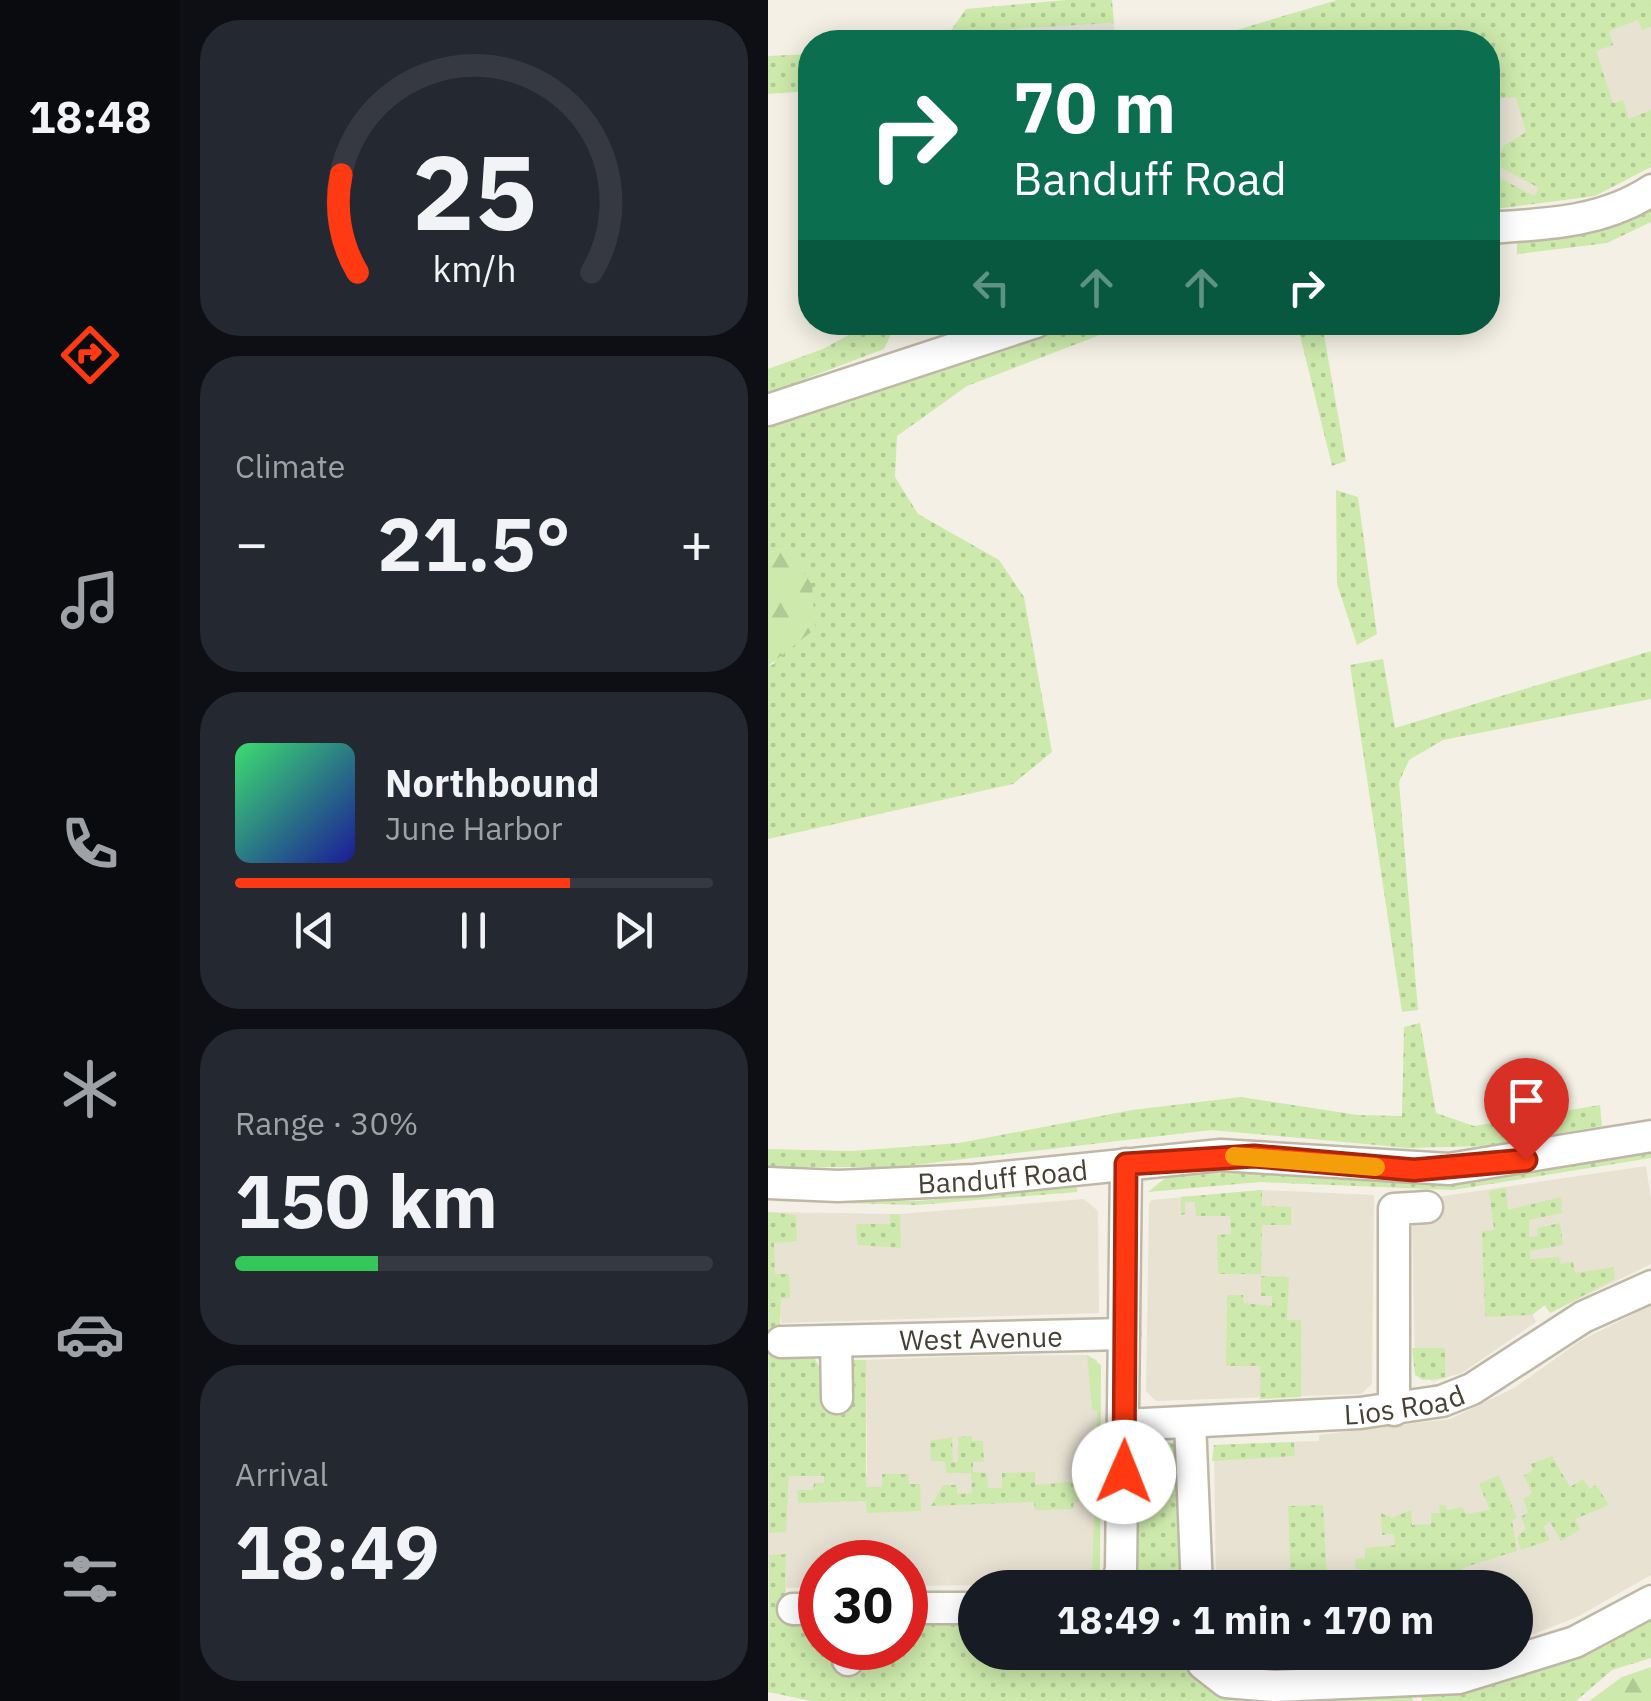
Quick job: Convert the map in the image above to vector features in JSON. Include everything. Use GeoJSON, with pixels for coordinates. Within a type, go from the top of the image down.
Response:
{"type":"FeatureCollection","features":[{"type":"Feature","properties":{"kind":"street"},"geometry":{"type":"LineString","coordinates":[[1500,227],[1584,219],[1614,210],[1652,190]]}},
{"type":"Feature","properties":{"kind":"street"},"geometry":{"type":"LineString","coordinates":[[768,410],[996,335]]}},
{"type":"Feature","properties":{"kind":"street","name":"Banduff Road"},"geometry":{"type":"LineString","coordinates":[[768,1183],[919,1184],[1254,1156],[1449,1169],[1652,1136]]}},
{"type":"Feature","properties":{"kind":"street"},"geometry":{"type":"LineString","coordinates":[[1121,1570],[1126,1164]]}},
{"type":"Feature","properties":{"kind":"street"},"geometry":{"type":"LineString","coordinates":[[1394,1410],[1394,1210],[1427,1207]]}},
{"type":"Feature","properties":{"kind":"street","name":"Lios Road"},"geometry":{"type":"LineString","coordinates":[[1125,1425],[1394,1410],[1442,1401],[1472,1389],[1582,1318],[1652,1286]]}},
{"type":"Feature","properties":{"kind":"street","name":"West Avenue"},"geometry":{"type":"LineString","coordinates":[[781,1342],[1124,1334]]}},
{"type":"Feature","properties":{"kind":"street"},"geometry":{"type":"LineString","coordinates":[[836,1342],[837,1398]]}},
{"type":"Feature","properties":{"kind":"street"},"geometry":{"type":"LineString","coordinates":[[1190,1422],[1195,1570]]}},
{"type":"Feature","properties":{"kind":"street"},"geometry":{"type":"LineString","coordinates":[[1533,1657],[1574,1642],[1652,1601]]}},
{"type":"Feature","properties":{"kind":"street"},"geometry":{"type":"LineString","coordinates":[[928,1608],[958,1608]]}},
{"type":"Feature","properties":{"kind":"street"},"geometry":{"type":"LineString","coordinates":[[1210,1670],[1226,1682],[1332,1687],[1459,1678],[1493,1670]]}},
{"type":"Feature","properties":{"kind":"shaded area"},"geometry":{"type":"Polygon","coordinates":[[[1651,0],[1651,159],[1591,190],[1500,201],[1500,30],[1390,30],[1651,0]]]}},
{"type":"Feature","properties":{"kind":"shaded area"},"geometry":{"type":"Polygon","coordinates":[[[1114,23],[1114,30],[999,30],[1114,23]]]}},
{"type":"Feature","properties":{"kind":"shaded area"},"geometry":{"type":"Polygon","coordinates":[[[1646,1166],[1651,1200],[1651,1264],[1550,1313],[1544,1305],[1532,1313],[1536,1322],[1462,1373],[1433,1381],[1415,1375],[1412,1220],[1430,1198],[1646,1166]]]}},
{"type":"Feature","properties":{"kind":"shaded area"},"geometry":{"type":"Polygon","coordinates":[[[1262,1190],[1374,1195],[1372,1384],[1361,1394],[1156,1401],[1146,1391],[1151,1200],[1262,1190]]]}},
{"type":"Feature","properties":{"kind":"shaded area"},"geometry":{"type":"Polygon","coordinates":[[[1084,1199],[1098,1211],[1099,1313],[781,1323],[780,1299],[768,1299],[768,1212],[900,1214],[1084,1199]]]}},
{"type":"Feature","properties":{"kind":"shaded area"},"geometry":{"type":"Polygon","coordinates":[[[1651,1305],[1651,1575],[1577,1617],[1533,1634],[1533,1570],[1216,1570],[1214,1445],[1319,1441],[1319,1435],[1450,1419],[1514,1388],[1580,1341],[1651,1305]]]}},
{"type":"Feature","properties":{"kind":"shaded area"},"geometry":{"type":"Polygon","coordinates":[[[1087,1355],[1097,1360],[1096,1570],[958,1570],[958,1585],[928,1586],[928,1540],[798,1540],[798,1588],[786,1588],[786,1555],[769,1555],[768,1603],[768,1382],[769,1476],[867,1475],[866,1360],[1087,1355]]]}},
{"type":"Feature","properties":{"kind":"green space"},"geometry":{"type":"Polygon","coordinates":[[[1112,0],[1114,23],[951,30],[966,9],[1112,0]]]}},
{"type":"Feature","properties":{"kind":"green space"},"geometry":{"type":"Polygon","coordinates":[[[1337,0],[1651,0],[1651,27],[1642,30],[1638,20],[1609,31],[1613,45],[1596,51],[1613,103],[1623,100],[1629,119],[1651,110],[1651,167],[1595,196],[1500,208],[1500,178],[1534,196],[1539,188],[1500,167],[1500,152],[1505,145],[1526,132],[1516,97],[1500,98],[1500,30],[1237,30],[1337,0]]]}},
{"type":"Feature","properties":{"kind":"green space"},"geometry":{"type":"Polygon","coordinates":[[[798,55],[798,92],[768,94],[768,56],[798,55]]]}},
{"type":"Feature","properties":{"kind":"green space"},"geometry":{"type":"Polygon","coordinates":[[[1651,208],[1651,222],[1607,243],[1517,254],[1517,240],[1603,231],[1651,208]]]}},
{"type":"Feature","properties":{"kind":"green space"},"geometry":{"type":"Polygon","coordinates":[[[848,335],[891,335],[884,349],[768,393],[768,369],[823,349],[848,335]]]}},
{"type":"Feature","properties":{"kind":"green space"},"geometry":{"type":"Polygon","coordinates":[[[1037,335],[1100,335],[967,386],[897,436],[895,477],[918,514],[999,560],[1024,597],[1052,752],[1013,784],[768,839],[768,666],[774,664],[787,547],[768,553],[768,422],[816,402],[1037,335]]]}},
{"type":"Feature","properties":{"kind":"green space"},"geometry":{"type":"Polygon","coordinates":[[[1300,335],[1324,335],[1346,461],[1332,466],[1300,335]]]}},
{"type":"Feature","properties":{"kind":"green space"},"geometry":{"type":"Polygon","coordinates":[[[1336,490],[1358,497],[1377,634],[1357,645],[1337,584],[1336,490]]]}},
{"type":"Feature","properties":{"kind":"green space"},"geometry":{"type":"Polygon","coordinates":[[[787,547],[812,585],[815,629],[768,666],[768,553],[787,547]]]}},
{"type":"Feature","properties":{"kind":"green space"},"geometry":{"type":"Polygon","coordinates":[[[1651,651],[1651,699],[1443,740],[1409,760],[1399,782],[1418,1010],[1402,1012],[1350,665],[1383,659],[1395,728],[1651,651]]]}},
{"type":"Feature","properties":{"kind":"green space"},"geometry":{"type":"Polygon","coordinates":[[[1420,1023],[1436,1113],[1474,1126],[1600,1105],[1602,1126],[1485,1146],[1409,1148],[1211,1130],[896,1167],[768,1167],[768,1149],[852,1151],[959,1143],[1132,1110],[1241,1097],[1358,1115],[1402,1116],[1404,1027],[1420,1023]]]}},
{"type":"Feature","properties":{"kind":"green space"},"geometry":{"type":"Polygon","coordinates":[[[1651,1154],[1651,1158],[1453,1190],[1260,1182],[1148,1192],[1168,1176],[1246,1172],[1458,1184],[1651,1154]]]}},
{"type":"Feature","properties":{"kind":"green space"},"geometry":{"type":"Polygon","coordinates":[[[1077,1187],[1077,1192],[917,1205],[768,1201],[918,1201],[1077,1187]]]}},
{"type":"Feature","properties":{"kind":"green space"},"geometry":{"type":"Polygon","coordinates":[[[1506,1188],[1508,1210],[1561,1197],[1562,1213],[1529,1220],[1529,1237],[1538,1236],[1537,1228],[1560,1223],[1563,1245],[1530,1251],[1530,1259],[1559,1257],[1561,1264],[1573,1261],[1575,1273],[1614,1267],[1615,1279],[1550,1313],[1545,1305],[1532,1315],[1485,1317],[1482,1231],[1494,1230],[1489,1191],[1506,1188]]]}},
{"type":"Feature","properties":{"kind":"green space"},"geometry":{"type":"Polygon","coordinates":[[[1262,1190],[1262,1206],[1291,1207],[1291,1225],[1262,1225],[1261,1274],[1218,1274],[1217,1235],[1231,1234],[1230,1216],[1196,1216],[1195,1202],[1185,1202],[1185,1214],[1181,1215],[1181,1197],[1262,1190]]]}},
{"type":"Feature","properties":{"kind":"green space"},"geometry":{"type":"Polygon","coordinates":[[[768,1212],[796,1215],[797,1241],[774,1243],[775,1274],[789,1274],[790,1298],[781,1299],[779,1354],[814,1357],[824,1376],[849,1369],[853,1360],[866,1360],[866,1487],[882,1487],[882,1474],[908,1474],[909,1484],[920,1484],[921,1511],[867,1513],[866,1501],[798,1503],[797,1490],[813,1490],[814,1483],[824,1483],[824,1476],[789,1476],[786,1532],[769,1533],[768,1212]]]}},
{"type":"Feature","properties":{"kind":"green space"},"geometry":{"type":"Polygon","coordinates":[[[890,1214],[900,1214],[901,1248],[857,1245],[856,1224],[890,1224],[890,1214]]]}},
{"type":"Feature","properties":{"kind":"green space"},"geometry":{"type":"Polygon","coordinates":[[[1261,1276],[1289,1277],[1287,1320],[1301,1320],[1301,1397],[1260,1399],[1260,1366],[1226,1366],[1227,1295],[1243,1295],[1244,1303],[1272,1306],[1272,1296],[1261,1296],[1261,1276]]]}},
{"type":"Feature","properties":{"kind":"green space"},"geometry":{"type":"Polygon","coordinates":[[[1412,1348],[1445,1348],[1445,1378],[1423,1380],[1415,1375],[1412,1348]]]}},
{"type":"Feature","properties":{"kind":"green space"},"geometry":{"type":"Polygon","coordinates":[[[1087,1355],[1101,1365],[1100,1570],[1092,1570],[1097,1410],[1092,1410],[1087,1355]]]}},
{"type":"Feature","properties":{"kind":"green space"},"geometry":{"type":"Polygon","coordinates":[[[972,1436],[972,1441],[983,1441],[984,1462],[973,1462],[973,1472],[987,1473],[988,1488],[1002,1488],[1002,1473],[1035,1472],[1035,1485],[1079,1481],[1079,1471],[1096,1471],[1096,1501],[1074,1502],[1073,1509],[1035,1510],[1034,1502],[931,1506],[943,1485],[957,1485],[957,1494],[972,1493],[971,1473],[946,1473],[945,1462],[931,1461],[930,1441],[952,1437],[953,1462],[958,1462],[958,1437],[972,1436]]]}},
{"type":"Feature","properties":{"kind":"green space"},"geometry":{"type":"Polygon","coordinates":[[[1153,1438],[1174,1444],[1180,1570],[1132,1570],[1136,1460],[1153,1438]]]}},
{"type":"Feature","properties":{"kind":"green space"},"geometry":{"type":"Polygon","coordinates":[[[1294,1442],[1295,1456],[1212,1461],[1214,1445],[1294,1442]]]}},
{"type":"Feature","properties":{"kind":"green space"},"geometry":{"type":"Polygon","coordinates":[[[1552,1456],[1570,1487],[1583,1479],[1590,1489],[1596,1485],[1609,1505],[1575,1519],[1580,1530],[1561,1541],[1550,1522],[1543,1527],[1550,1540],[1521,1550],[1517,1537],[1526,1528],[1521,1517],[1528,1512],[1523,1499],[1532,1494],[1524,1475],[1533,1471],[1531,1464],[1552,1456]]]}},
{"type":"Feature","properties":{"kind":"green space"},"geometry":{"type":"Polygon","coordinates":[[[1499,1475],[1517,1518],[1512,1520],[1517,1551],[1462,1570],[1356,1569],[1355,1559],[1365,1558],[1365,1548],[1395,1545],[1394,1534],[1382,1535],[1381,1513],[1392,1518],[1411,1510],[1412,1525],[1431,1524],[1431,1513],[1440,1513],[1439,1505],[1446,1505],[1447,1510],[1462,1507],[1466,1514],[1490,1510],[1479,1484],[1499,1475]]]}},
{"type":"Feature","properties":{"kind":"green space"},"geometry":{"type":"Polygon","coordinates":[[[1323,1505],[1326,1570],[1290,1570],[1288,1506],[1323,1505]]]}},
{"type":"Feature","properties":{"kind":"green space"},"geometry":{"type":"Polygon","coordinates":[[[786,1554],[785,1622],[798,1622],[798,1670],[928,1670],[928,1621],[958,1620],[958,1670],[1190,1670],[1217,1690],[1263,1697],[1412,1696],[1413,1701],[812,1701],[768,1692],[769,1555],[786,1554]]]}},
{"type":"Feature","properties":{"kind":"green space"},"geometry":{"type":"Polygon","coordinates":[[[1651,1614],[1651,1658],[1612,1670],[1576,1701],[1422,1701],[1421,1695],[1533,1670],[1651,1614]]]}},
{"type":"Feature","properties":{"kind":"green space"},"geometry":{"type":"Polygon","coordinates":[[[1651,1667],[1651,1701],[1589,1701],[1622,1677],[1651,1667]]]}},
{"type":"Feature","properties":{"kind":"slow traffic"},"geometry":{"type":"LineString","coordinates":[[1234,1156],[1376,1167]]}},
{"type":"Feature","properties":{"kind":"route"},"geometry":{"type":"LineString","coordinates":[[1124,1472],[1126,1164],[1254,1156],[1414,1170],[1526,1160]]}}]}
